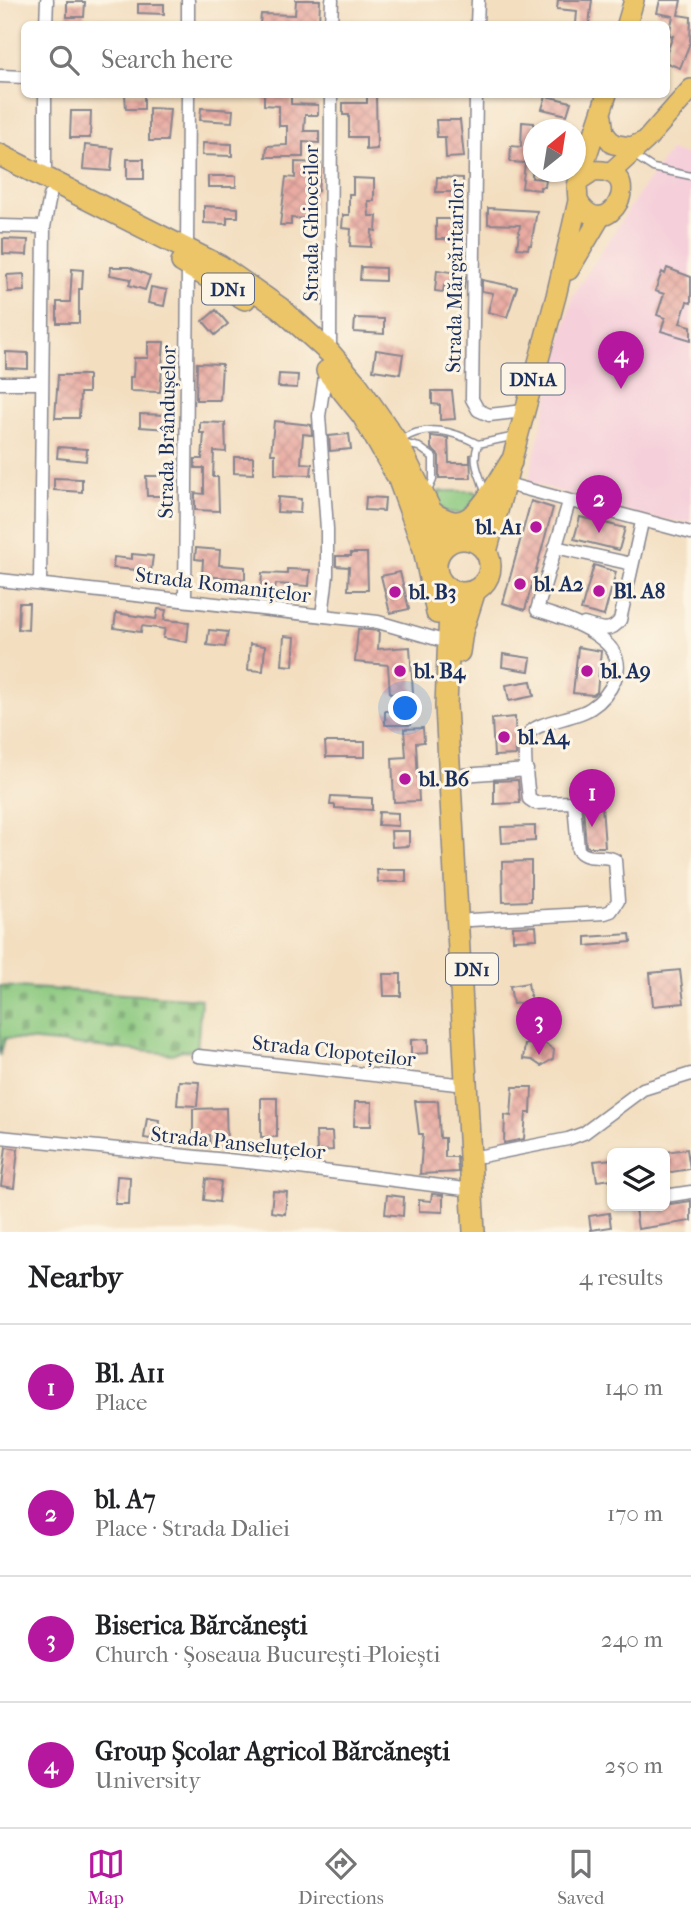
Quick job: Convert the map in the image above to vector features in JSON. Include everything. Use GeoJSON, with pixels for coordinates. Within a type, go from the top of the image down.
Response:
{"type":"FeatureCollection","features":[{"type":"Feature","properties":{"kind":"highway","name":"DN1"},"geometry":{"type":"LineString","coordinates":[[0,155],[48,186],[187,257],[251,286],[279,307],[328,361],[359,386],[397,442],[429,508],[454,544]]}},
{"type":"Feature","properties":{"kind":"highway","name":"DN1"},"geometry":{"type":"LineString","coordinates":[[0,171],[48,186]]}},
{"type":"Feature","properties":{"kind":"highway","name":"DN1"},"geometry":{"type":"LineString","coordinates":[[328,361],[398,477],[424,549],[433,585],[446,706],[474,1232]]}},
{"type":"Feature","properties":{"kind":"highway","name":"DN1A"},"geometry":{"type":"LineString","coordinates":[[429,508],[449,521],[470,520],[511,462]]}},
{"type":"Feature","properties":{"kind":"highway","name":"DN1"},"geometry":{"type":"LineString","coordinates":[[398,477],[454,544],[482,545],[487,552],[490,569],[482,585],[475,590],[466,615],[459,650],[458,705],[487,1232]]}},
{"type":"Feature","properties":{"kind":"highway","name":"DN1"},"geometry":{"type":"LineString","coordinates":[[446,706],[450,610],[447,587],[440,580],[437,571],[454,544]]}},
{"type":"Feature","properties":{"kind":"highway"},"geometry":{"type":"LineString","coordinates":[[447,587],[460,592],[475,590]]}},
{"type":"Feature","properties":{"kind":"main road"},"geometry":{"type":"LineString","coordinates":[[628,21],[634,0]]}},
{"type":"Feature","properties":{"kind":"main road","name":"DN1A"},"geometry":{"type":"LineString","coordinates":[[610,176],[641,149],[691,89]]}},
{"type":"Feature","properties":{"kind":"main road"},"geometry":{"type":"LineString","coordinates":[[604,103],[604,133],[613,145],[641,149]]}},
{"type":"Feature","properties":{"kind":"main road"},"geometry":{"type":"LineString","coordinates":[[586,164],[604,103]]}},
{"type":"Feature","properties":{"kind":"main road"},"geometry":{"type":"LineString","coordinates":[[596,135],[595,151],[610,176]]}},
{"type":"Feature","properties":{"kind":"main road","name":"DN1A"},"geometry":{"type":"LineString","coordinates":[[556,296],[601,216],[614,210],[622,198],[610,176],[593,171],[586,176]]}},
{"type":"Feature","properties":{"kind":"main road","name":"DN1A"},"geometry":{"type":"LineString","coordinates":[[487,552],[556,296],[580,182]]}},
{"type":"Feature","properties":{"kind":"main road"},"geometry":{"type":"LineString","coordinates":[[578,201],[587,212],[601,216]]}},
{"type":"Feature","properties":{"kind":"main road","name":"DN1A"},"geometry":{"type":"LineString","coordinates":[[454,544],[487,511],[511,462]]}},
{"type":"Feature","properties":{"kind":"street"},"geometry":{"type":"LineString","coordinates":[[46,21],[47,0]]}},
{"type":"Feature","properties":{"kind":"street"},"geometry":{"type":"LineString","coordinates":[[188,0],[188,21]]}},
{"type":"Feature","properties":{"kind":"street"},"geometry":{"type":"LineString","coordinates":[[331,21],[332,0]]}},
{"type":"Feature","properties":{"kind":"street"},"geometry":{"type":"LineString","coordinates":[[477,21],[478,0]]}},
{"type":"Feature","properties":{"kind":"street"},"geometry":{"type":"LineString","coordinates":[[0,76],[21,77]]}},
{"type":"Feature","properties":{"kind":"street"},"geometry":{"type":"LineString","coordinates":[[40,584],[44,227],[48,186],[45,98]]}},
{"type":"Feature","properties":{"kind":"street","name":"Strada Brândușelor"},"geometry":{"type":"LineString","coordinates":[[185,599],[188,98]]}},
{"type":"Feature","properties":{"kind":"street","name":"Strada Ghioceilor"},"geometry":{"type":"LineString","coordinates":[[322,616],[327,576],[327,529],[319,416],[328,361],[331,98]]}},
{"type":"Feature","properties":{"kind":"street","name":"Strada Mărgăritarilor"},"geometry":{"type":"LineString","coordinates":[[477,98],[472,399],[478,410],[489,415],[524,411]]}},
{"type":"Feature","properties":{"kind":"street"},"geometry":{"type":"LineString","coordinates":[[0,226],[44,227]]}},
{"type":"Feature","properties":{"kind":"street"},"geometry":{"type":"LineString","coordinates":[[0,383],[42,383]]}},
{"type":"Feature","properties":{"kind":"street"},"geometry":{"type":"LineString","coordinates":[[507,484],[691,533]]}},
{"type":"Feature","properties":{"kind":"street"},"geometry":{"type":"LineString","coordinates":[[569,502],[537,610],[571,620],[606,629],[617,625],[642,522]]}},
{"type":"Feature","properties":{"kind":"street"},"geometry":{"type":"LineString","coordinates":[[555,547],[632,564]]}},
{"type":"Feature","properties":{"kind":"street","name":"Strada Romanițelor"},"geometry":{"type":"LineString","coordinates":[[0,580],[386,624],[440,640]]}},
{"type":"Feature","properties":{"kind":"street"},"geometry":{"type":"LineString","coordinates":[[470,920],[605,912],[611,911],[618,901],[615,860],[612,857],[582,854],[578,850],[574,802],[532,802],[529,799],[525,745],[528,734],[537,726],[590,710],[603,699],[619,669],[617,655],[571,620]]}},
{"type":"Feature","properties":{"kind":"street"},"geometry":{"type":"LineString","coordinates":[[463,775],[527,770]]}},
{"type":"Feature","properties":{"kind":"street","name":"Strada Clopoțeilor"},"geometry":{"type":"LineString","coordinates":[[198,1056],[466,1085]]}},
{"type":"Feature","properties":{"kind":"street"},"geometry":{"type":"LineString","coordinates":[[482,1156],[568,1139],[584,1133],[643,1089],[691,1074]]}},
{"type":"Feature","properties":{"kind":"street","name":"Strada Panseluțelor"},"geometry":{"type":"LineString","coordinates":[[0,1137],[276,1165],[472,1189]]}},
{"type":"Feature","properties":{"kind":"street"},"geometry":{"type":"LineString","coordinates":[[670,1195],[691,1192]]}},
{"type":"Feature","properties":{"kind":"lane"},"geometry":{"type":"LineString","coordinates":[[641,149],[653,168],[691,176]]}},
{"type":"Feature","properties":{"kind":"lane"},"geometry":{"type":"LineString","coordinates":[[397,442],[411,433],[444,430],[478,444],[518,436]]}},
{"type":"Feature","properties":{"kind":"lane"},"geometry":{"type":"LineString","coordinates":[[478,444],[475,457],[477,473],[483,484],[486,500]]}},
{"type":"Feature","properties":{"kind":"shaded area"},"geometry":{"type":"Polygon","coordinates":[[[670,151],[691,156],[691,523],[647,517],[528,482],[573,295],[670,151]]]}},
{"type":"Feature","properties":{"kind":"green space"},"geometry":{"type":"Polygon","coordinates":[[[441,491],[473,491],[479,495],[463,514],[446,512],[434,500],[435,494],[441,491]]]}},
{"type":"Feature","properties":{"kind":"green space"},"geometry":{"type":"Polygon","coordinates":[[[0,986],[201,999],[197,1051],[182,1050],[172,1054],[5,1038],[0,1056],[0,986]]]}},
{"type":"Feature","properties":{"kind":"building"},"geometry":{"type":"Polygon","coordinates":[[[296,0],[320,0],[319,21],[260,21],[261,14],[295,15],[296,0]]]}},
{"type":"Feature","properties":{"kind":"building"},"geometry":{"type":"Polygon","coordinates":[[[558,0],[592,0],[589,21],[576,21],[577,11],[557,9],[558,0]]]}},
{"type":"Feature","properties":{"kind":"building"},"geometry":{"type":"Polygon","coordinates":[[[660,0],[681,0],[678,15],[691,17],[690,43],[680,68],[670,64],[670,44],[673,36],[670,35],[670,30],[673,16],[657,13],[660,0]]]}},
{"type":"Feature","properties":{"kind":"building"},"geometry":{"type":"Polygon","coordinates":[[[67,2],[85,2],[84,17],[67,17],[67,2]]]}},
{"type":"Feature","properties":{"kind":"building"},"geometry":{"type":"Polygon","coordinates":[[[138,4],[164,4],[164,14],[138,13],[138,4]]]}},
{"type":"Feature","properties":{"kind":"building"},"geometry":{"type":"Polygon","coordinates":[[[125,98],[144,98],[144,109],[126,109],[125,98]]]}},
{"type":"Feature","properties":{"kind":"building"},"geometry":{"type":"Polygon","coordinates":[[[264,98],[291,98],[291,104],[318,105],[318,115],[305,115],[304,131],[319,131],[319,143],[303,142],[303,157],[266,157],[267,146],[287,145],[287,126],[279,126],[279,106],[264,105],[264,98]]]}},
{"type":"Feature","properties":{"kind":"building"},"geometry":{"type":"Polygon","coordinates":[[[367,98],[376,98],[377,149],[366,150],[366,137],[349,137],[349,115],[343,115],[343,103],[367,103],[367,98]]]}},
{"type":"Feature","properties":{"kind":"building"},"geometry":{"type":"Polygon","coordinates":[[[545,98],[571,102],[567,115],[542,109],[545,98]]]}},
{"type":"Feature","properties":{"kind":"building"},"geometry":{"type":"Polygon","coordinates":[[[149,108],[170,109],[167,141],[149,141],[149,108]]]}},
{"type":"Feature","properties":{"kind":"building"},"geometry":{"type":"Polygon","coordinates":[[[201,108],[233,110],[232,122],[200,120],[201,108]]]}},
{"type":"Feature","properties":{"kind":"building"},"geometry":{"type":"Polygon","coordinates":[[[71,111],[91,111],[90,138],[70,138],[71,111]]]}},
{"type":"Feature","properties":{"kind":"building"},"geometry":{"type":"Polygon","coordinates":[[[436,120],[460,120],[464,157],[446,158],[445,137],[437,137],[436,120]]]}},
{"type":"Feature","properties":{"kind":"building"},"geometry":{"type":"Polygon","coordinates":[[[522,122],[523,163],[510,162],[511,146],[521,147],[522,122]]]}},
{"type":"Feature","properties":{"kind":"building"},"geometry":{"type":"Polygon","coordinates":[[[203,143],[232,144],[232,156],[202,155],[203,143]]]}},
{"type":"Feature","properties":{"kind":"building"},"geometry":{"type":"Polygon","coordinates":[[[85,145],[113,148],[111,171],[83,169],[85,145]]]}},
{"type":"Feature","properties":{"kind":"building"},"geometry":{"type":"Polygon","coordinates":[[[127,159],[144,159],[144,179],[127,179],[127,159]]]}},
{"type":"Feature","properties":{"kind":"building"},"geometry":{"type":"Polygon","coordinates":[[[295,162],[321,163],[318,191],[315,191],[310,219],[291,218],[291,225],[280,225],[286,177],[295,178],[295,162]]]}},
{"type":"Feature","properties":{"kind":"building"},"geometry":{"type":"Polygon","coordinates":[[[208,176],[236,176],[236,187],[208,187],[208,176]]]}},
{"type":"Feature","properties":{"kind":"building"},"geometry":{"type":"Polygon","coordinates":[[[437,177],[463,178],[463,192],[436,192],[437,177]]]}},
{"type":"Feature","properties":{"kind":"building"},"geometry":{"type":"Polygon","coordinates":[[[353,178],[374,179],[374,201],[368,201],[369,216],[377,216],[376,231],[372,230],[371,247],[350,246],[351,229],[342,228],[343,215],[349,215],[349,194],[353,194],[353,178]]]}},
{"type":"Feature","properties":{"kind":"building"},"geometry":{"type":"Polygon","coordinates":[[[523,180],[523,182],[546,182],[545,187],[540,187],[540,190],[522,188],[523,180]]]}},
{"type":"Feature","properties":{"kind":"building"},"geometry":{"type":"Polygon","coordinates":[[[204,206],[238,208],[238,217],[227,217],[227,224],[204,223],[204,206]]]}},
{"type":"Feature","properties":{"kind":"building"},"geometry":{"type":"Polygon","coordinates":[[[488,208],[537,211],[528,249],[517,248],[520,225],[488,224],[488,208]]]}},
{"type":"Feature","properties":{"kind":"building"},"geometry":{"type":"Polygon","coordinates":[[[436,219],[454,219],[454,239],[436,239],[436,219]]]}},
{"type":"Feature","properties":{"kind":"building"},"geometry":{"type":"Polygon","coordinates":[[[3,239],[28,240],[27,255],[3,254],[3,239]]]}},
{"type":"Feature","properties":{"kind":"building"},"geometry":{"type":"Polygon","coordinates":[[[111,267],[129,267],[150,276],[145,290],[129,285],[131,279],[110,275],[111,267]]]}},
{"type":"Feature","properties":{"kind":"building"},"geometry":{"type":"Polygon","coordinates":[[[361,267],[385,268],[385,281],[360,280],[361,267]]]}},
{"type":"Feature","properties":{"kind":"building"},"geometry":{"type":"Polygon","coordinates":[[[667,268],[691,277],[691,303],[687,302],[680,323],[691,326],[691,340],[661,331],[665,318],[657,315],[664,294],[655,291],[662,272],[665,274],[667,268]]]}},
{"type":"Feature","properties":{"kind":"building"},"geometry":{"type":"Polygon","coordinates":[[[72,269],[83,270],[82,289],[79,289],[79,323],[57,323],[57,302],[70,302],[72,269]]]}},
{"type":"Feature","properties":{"kind":"building"},"geometry":{"type":"Polygon","coordinates":[[[437,270],[465,276],[464,289],[444,286],[443,292],[435,291],[437,270]]]}},
{"type":"Feature","properties":{"kind":"building"},"geometry":{"type":"Polygon","coordinates":[[[24,274],[25,291],[8,292],[7,275],[24,274]]]}},
{"type":"Feature","properties":{"kind":"building"},"geometry":{"type":"Polygon","coordinates":[[[482,280],[517,287],[507,317],[488,312],[493,293],[482,291],[482,280]]]}},
{"type":"Feature","properties":{"kind":"building"},"geometry":{"type":"Polygon","coordinates":[[[151,287],[167,290],[164,306],[148,303],[151,287]]]}},
{"type":"Feature","properties":{"kind":"building"},"geometry":{"type":"Polygon","coordinates":[[[216,310],[228,324],[215,335],[203,321],[216,310]]]}},
{"type":"Feature","properties":{"kind":"building"},"geometry":{"type":"Polygon","coordinates":[[[355,318],[384,319],[384,334],[354,332],[355,318]]]}},
{"type":"Feature","properties":{"kind":"building"},"geometry":{"type":"Polygon","coordinates":[[[148,342],[164,342],[160,392],[130,391],[134,358],[148,358],[148,342]]]}},
{"type":"Feature","properties":{"kind":"building"},"geometry":{"type":"Polygon","coordinates":[[[376,350],[403,354],[400,374],[373,370],[376,350]]]}},
{"type":"Feature","properties":{"kind":"building"},"geometry":{"type":"Polygon","coordinates":[[[6,352],[28,353],[28,369],[6,368],[6,352]]]}},
{"type":"Feature","properties":{"kind":"building"},"geometry":{"type":"Polygon","coordinates":[[[197,363],[222,364],[220,400],[196,400],[197,363]]]}},
{"type":"Feature","properties":{"kind":"building"},"geometry":{"type":"Polygon","coordinates":[[[279,374],[298,375],[297,388],[278,387],[279,374]]]}},
{"type":"Feature","properties":{"kind":"building"},"geometry":{"type":"Polygon","coordinates":[[[58,375],[88,375],[88,393],[80,393],[79,418],[55,418],[58,375]]]}},
{"type":"Feature","properties":{"kind":"building"},"geometry":{"type":"Polygon","coordinates":[[[432,391],[452,391],[455,419],[440,420],[440,405],[432,404],[432,391]]]}},
{"type":"Feature","properties":{"kind":"building"},"geometry":{"type":"Polygon","coordinates":[[[140,414],[168,415],[168,429],[140,427],[140,414]]]}},
{"type":"Feature","properties":{"kind":"building"},"geometry":{"type":"Polygon","coordinates":[[[274,421],[311,425],[312,435],[303,434],[301,463],[312,464],[311,475],[275,474],[275,454],[271,454],[274,421]]]}},
{"type":"Feature","properties":{"kind":"building"},"geometry":{"type":"Polygon","coordinates":[[[200,422],[225,423],[226,452],[214,451],[213,477],[218,477],[219,511],[195,510],[195,493],[204,494],[204,468],[195,468],[195,459],[202,459],[204,433],[200,433],[200,422]]]}},
{"type":"Feature","properties":{"kind":"building"},"geometry":{"type":"Polygon","coordinates":[[[349,434],[351,449],[330,451],[329,436],[349,434]]]}},
{"type":"Feature","properties":{"kind":"building"},"geometry":{"type":"Polygon","coordinates":[[[431,436],[448,438],[449,463],[470,463],[470,454],[471,478],[439,478],[439,456],[431,448],[431,436]]]}},
{"type":"Feature","properties":{"kind":"building"},"geometry":{"type":"Polygon","coordinates":[[[58,447],[87,449],[86,461],[57,458],[58,447]]]}},
{"type":"Feature","properties":{"kind":"building"},"geometry":{"type":"Polygon","coordinates":[[[234,457],[253,457],[253,474],[234,473],[234,457]]]}},
{"type":"Feature","properties":{"kind":"building"},"geometry":{"type":"Polygon","coordinates":[[[146,476],[165,476],[165,496],[147,496],[146,476]]]}},
{"type":"Feature","properties":{"kind":"building"},"geometry":{"type":"Polygon","coordinates":[[[54,478],[82,479],[82,492],[54,490],[54,478]]]}},
{"type":"Feature","properties":{"kind":"building"},"geometry":{"type":"Polygon","coordinates":[[[278,497],[301,499],[300,513],[277,512],[278,497]]]}},
{"type":"Feature","properties":{"kind":"building"},"geometry":{"type":"Polygon","coordinates":[[[366,497],[385,498],[384,511],[365,510],[366,497]]]}},
{"type":"Feature","properties":{"kind":"building"},"geometry":{"type":"Polygon","coordinates":[[[531,501],[553,508],[525,610],[503,603],[531,501]]]}},
{"type":"Feature","properties":{"kind":"building"},"geometry":{"type":"Polygon","coordinates":[[[580,517],[625,528],[619,550],[574,539],[580,517]]]}},
{"type":"Feature","properties":{"kind":"building"},"geometry":{"type":"Polygon","coordinates":[[[196,548],[220,550],[219,565],[245,567],[245,579],[202,576],[203,560],[195,559],[196,548]]]}},
{"type":"Feature","properties":{"kind":"building"},"geometry":{"type":"Polygon","coordinates":[[[351,553],[367,553],[368,590],[348,590],[349,567],[336,566],[336,556],[351,556],[351,553]]]}},
{"type":"Feature","properties":{"kind":"building"},"geometry":{"type":"Polygon","coordinates":[[[132,554],[153,556],[151,571],[113,568],[114,557],[132,559],[132,554]]]}},
{"type":"Feature","properties":{"kind":"building","name":"Bl. A8"},"geometry":{"type":"Polygon","coordinates":[[[594,565],[616,572],[604,616],[581,610],[594,565]]]}},
{"type":"Feature","properties":{"kind":"building"},"geometry":{"type":"Polygon","coordinates":[[[287,569],[310,570],[309,586],[276,584],[275,589],[261,588],[262,573],[287,574],[287,569]]]}},
{"type":"Feature","properties":{"kind":"building","name":"bl. B3"},"geometry":{"type":"Polygon","coordinates":[[[400,572],[409,609],[390,613],[381,576],[400,572]]]}},
{"type":"Feature","properties":{"kind":"building"},"geometry":{"type":"Polygon","coordinates":[[[19,603],[29,603],[28,630],[18,629],[19,603]]]}},
{"type":"Feature","properties":{"kind":"building"},"geometry":{"type":"Polygon","coordinates":[[[158,609],[166,610],[164,620],[189,622],[187,642],[163,638],[165,629],[142,626],[141,632],[114,628],[116,613],[156,619],[158,609]]]}},
{"type":"Feature","properties":{"kind":"building"},"geometry":{"type":"Polygon","coordinates":[[[358,629],[379,631],[378,649],[410,647],[413,693],[390,694],[388,665],[355,662],[358,629]]]}},
{"type":"Feature","properties":{"kind":"building"},"geometry":{"type":"Polygon","coordinates":[[[209,630],[228,632],[225,647],[207,645],[209,630]]]}},
{"type":"Feature","properties":{"kind":"building"},"geometry":{"type":"Polygon","coordinates":[[[284,636],[295,637],[293,666],[282,665],[284,636]]]}},
{"type":"Feature","properties":{"kind":"building"},"geometry":{"type":"Polygon","coordinates":[[[250,644],[265,646],[263,671],[248,670],[250,644]]]}},
{"type":"Feature","properties":{"kind":"building","name":"bl. A9"},"geometry":{"type":"Polygon","coordinates":[[[578,647],[601,651],[597,692],[593,695],[573,693],[578,647]]]}},
{"type":"Feature","properties":{"kind":"building"},"geometry":{"type":"Polygon","coordinates":[[[503,654],[531,658],[529,671],[502,667],[503,654]]]}},
{"type":"Feature","properties":{"kind":"building"},"geometry":{"type":"Polygon","coordinates":[[[531,681],[534,696],[509,701],[506,685],[531,681]]]}},
{"type":"Feature","properties":{"kind":"building"},"geometry":{"type":"Polygon","coordinates":[[[385,711],[410,711],[411,725],[385,725],[385,711]]]}},
{"type":"Feature","properties":{"kind":"building","name":"bl. A4"},"geometry":{"type":"Polygon","coordinates":[[[515,717],[516,755],[494,756],[492,719],[515,717]]]}},
{"type":"Feature","properties":{"kind":"building","name":"bl. B6"},"geometry":{"type":"Polygon","coordinates":[[[423,728],[424,742],[416,743],[419,801],[394,802],[392,758],[406,757],[404,729],[423,728]]]}},
{"type":"Feature","properties":{"kind":"building"},"geometry":{"type":"Polygon","coordinates":[[[325,742],[365,742],[365,757],[326,757],[325,742]]]}},
{"type":"Feature","properties":{"kind":"building"},"geometry":{"type":"Polygon","coordinates":[[[518,780],[520,803],[494,804],[494,781],[518,780]]]}},
{"type":"Feature","properties":{"kind":"building"},"geometry":{"type":"Polygon","coordinates":[[[331,796],[372,798],[372,810],[335,808],[335,805],[330,805],[331,796]]]}},
{"type":"Feature","properties":{"kind":"building"},"geometry":{"type":"Polygon","coordinates":[[[602,806],[605,847],[586,846],[583,807],[602,806]]]}},
{"type":"Feature","properties":{"kind":"building"},"geometry":{"type":"Polygon","coordinates":[[[379,812],[398,813],[398,826],[378,825],[379,812]]]}},
{"type":"Feature","properties":{"kind":"building"},"geometry":{"type":"Polygon","coordinates":[[[535,826],[535,841],[502,843],[501,827],[535,826]]]}},
{"type":"Feature","properties":{"kind":"building"},"geometry":{"type":"Polygon","coordinates":[[[391,831],[409,831],[409,846],[392,847],[391,831]]]}},
{"type":"Feature","properties":{"kind":"building"},"geometry":{"type":"Polygon","coordinates":[[[531,861],[531,901],[503,902],[502,862],[531,861]]]}},
{"type":"Feature","properties":{"kind":"building"},"geometry":{"type":"Polygon","coordinates":[[[377,870],[406,870],[406,882],[378,882],[377,870]]]}},
{"type":"Feature","properties":{"kind":"building"},"geometry":{"type":"Polygon","coordinates":[[[536,926],[537,939],[513,940],[513,927],[536,926]]]}},
{"type":"Feature","properties":{"kind":"building"},"geometry":{"type":"Polygon","coordinates":[[[630,934],[631,942],[586,946],[586,937],[630,934]]]}},
{"type":"Feature","properties":{"kind":"building"},"geometry":{"type":"Polygon","coordinates":[[[680,970],[684,1003],[653,1006],[650,973],[680,970]]]}},
{"type":"Feature","properties":{"kind":"building"},"geometry":{"type":"Polygon","coordinates":[[[383,974],[401,974],[401,996],[384,996],[383,974]]]}},
{"type":"Feature","properties":{"kind":"building"},"geometry":{"type":"Polygon","coordinates":[[[528,983],[531,1001],[513,1004],[510,986],[528,983]]]}},
{"type":"Feature","properties":{"kind":"building"},"geometry":{"type":"Polygon","coordinates":[[[428,1039],[428,1053],[411,1054],[411,1040],[428,1039]]]}},
{"type":"Feature","properties":{"kind":"building"},"geometry":{"type":"Polygon","coordinates":[[[543,1042],[554,1050],[553,1059],[541,1066],[532,1060],[523,1059],[525,1044],[543,1042]]]}},
{"type":"Feature","properties":{"kind":"building"},"geometry":{"type":"Polygon","coordinates":[[[179,1081],[199,1082],[197,1106],[177,1105],[179,1081]]]}},
{"type":"Feature","properties":{"kind":"building"},"geometry":{"type":"Polygon","coordinates":[[[513,1087],[532,1087],[531,1113],[526,1113],[524,1139],[504,1143],[505,1115],[511,1116],[513,1087]]]}},
{"type":"Feature","properties":{"kind":"building"},"geometry":{"type":"Polygon","coordinates":[[[261,1098],[277,1098],[277,1137],[261,1137],[261,1098]]]}},
{"type":"Feature","properties":{"kind":"building"},"geometry":{"type":"Polygon","coordinates":[[[415,1101],[438,1101],[440,1138],[445,1138],[445,1157],[457,1157],[458,1172],[420,1174],[423,1134],[419,1134],[415,1101]]]}},
{"type":"Feature","properties":{"kind":"building"},"geometry":{"type":"Polygon","coordinates":[[[355,1102],[372,1102],[371,1126],[354,1126],[355,1102]]]}},
{"type":"Feature","properties":{"kind":"building"},"geometry":{"type":"Polygon","coordinates":[[[226,1108],[227,1147],[210,1147],[209,1135],[193,1135],[193,1109],[226,1108]]]}},
{"type":"Feature","properties":{"kind":"building"},"geometry":{"type":"Polygon","coordinates":[[[147,1118],[159,1120],[157,1140],[144,1138],[147,1118]]]}},
{"type":"Feature","properties":{"kind":"building"},"geometry":{"type":"Polygon","coordinates":[[[316,1132],[332,1132],[333,1150],[317,1151],[316,1132]]]}},
{"type":"Feature","properties":{"kind":"building"},"geometry":{"type":"Polygon","coordinates":[[[6,1147],[18,1149],[14,1188],[1,1186],[6,1147]]]}},
{"type":"Feature","properties":{"kind":"building"},"geometry":{"type":"Polygon","coordinates":[[[687,1149],[690,1169],[670,1172],[670,1151],[687,1149]]]}},
{"type":"Feature","properties":{"kind":"building"},"geometry":{"type":"Polygon","coordinates":[[[607,1160],[607,1180],[597,1181],[594,1161],[607,1160]]]}},
{"type":"Feature","properties":{"kind":"building"},"geometry":{"type":"Polygon","coordinates":[[[117,1176],[130,1177],[129,1204],[115,1204],[117,1176]]]}},
{"type":"Feature","properties":{"kind":"building"},"geometry":{"type":"Polygon","coordinates":[[[206,1179],[221,1181],[219,1202],[204,1200],[206,1179]]]}},
{"type":"Feature","properties":{"kind":"building"},"geometry":{"type":"Polygon","coordinates":[[[273,1191],[287,1192],[285,1214],[271,1212],[273,1191]]]}},
{"type":"Feature","properties":{"kind":"building"},"geometry":{"type":"Polygon","coordinates":[[[432,1194],[443,1195],[443,1212],[419,1211],[419,1200],[431,1201],[432,1194]]]}},
{"type":"Feature","properties":{"kind":"building"},"geometry":{"type":"Polygon","coordinates":[[[387,1195],[404,1197],[403,1216],[385,1214],[387,1195]]]}},
{"type":"Feature","properties":{"kind":"building"},"geometry":{"type":"Polygon","coordinates":[[[691,1201],[691,1221],[638,1229],[635,1211],[670,1211],[670,1204],[691,1201]]]}},
{"type":"Feature","properties":{"kind":"building"},"geometry":{"type":"Polygon","coordinates":[[[609,1213],[611,1227],[591,1230],[589,1216],[609,1213]]]}},
{"type":"Feature","properties":{"kind":"place","name":"Group Școlar Agricol Bărcănești"},"geometry":{"type":"Point","coordinates":[621,389]}},
{"type":"Feature","properties":{"kind":"place","name":"bl. A1"},"geometry":{"type":"Point","coordinates":[536,527]}},
{"type":"Feature","properties":{"kind":"place","name":"bl. A7"},"geometry":{"type":"Point","coordinates":[599,533]}},
{"type":"Feature","properties":{"kind":"place","name":"bl. A2"},"geometry":{"type":"Point","coordinates":[520,584]}},
{"type":"Feature","properties":{"kind":"place","name":"Bl. A8"},"geometry":{"type":"Point","coordinates":[599,591]}},
{"type":"Feature","properties":{"kind":"place","name":"bl. B3"},"geometry":{"type":"Point","coordinates":[395,592]}},
{"type":"Feature","properties":{"kind":"place","name":"bl. B4"},"geometry":{"type":"Point","coordinates":[400,671]}},
{"type":"Feature","properties":{"kind":"place","name":"bl. A9"},"geometry":{"type":"Point","coordinates":[587,671]}},
{"type":"Feature","properties":{"kind":"place","name":"bl. A4"},"geometry":{"type":"Point","coordinates":[504,737]}},
{"type":"Feature","properties":{"kind":"place","name":"bl. B6"},"geometry":{"type":"Point","coordinates":[405,779]}},
{"type":"Feature","properties":{"kind":"place","name":"Bl. A11"},"geometry":{"type":"Point","coordinates":[592,827]}},
{"type":"Feature","properties":{"kind":"place","name":"Biserica Bărcănești"},"geometry":{"type":"Point","coordinates":[539,1055]}}]}
